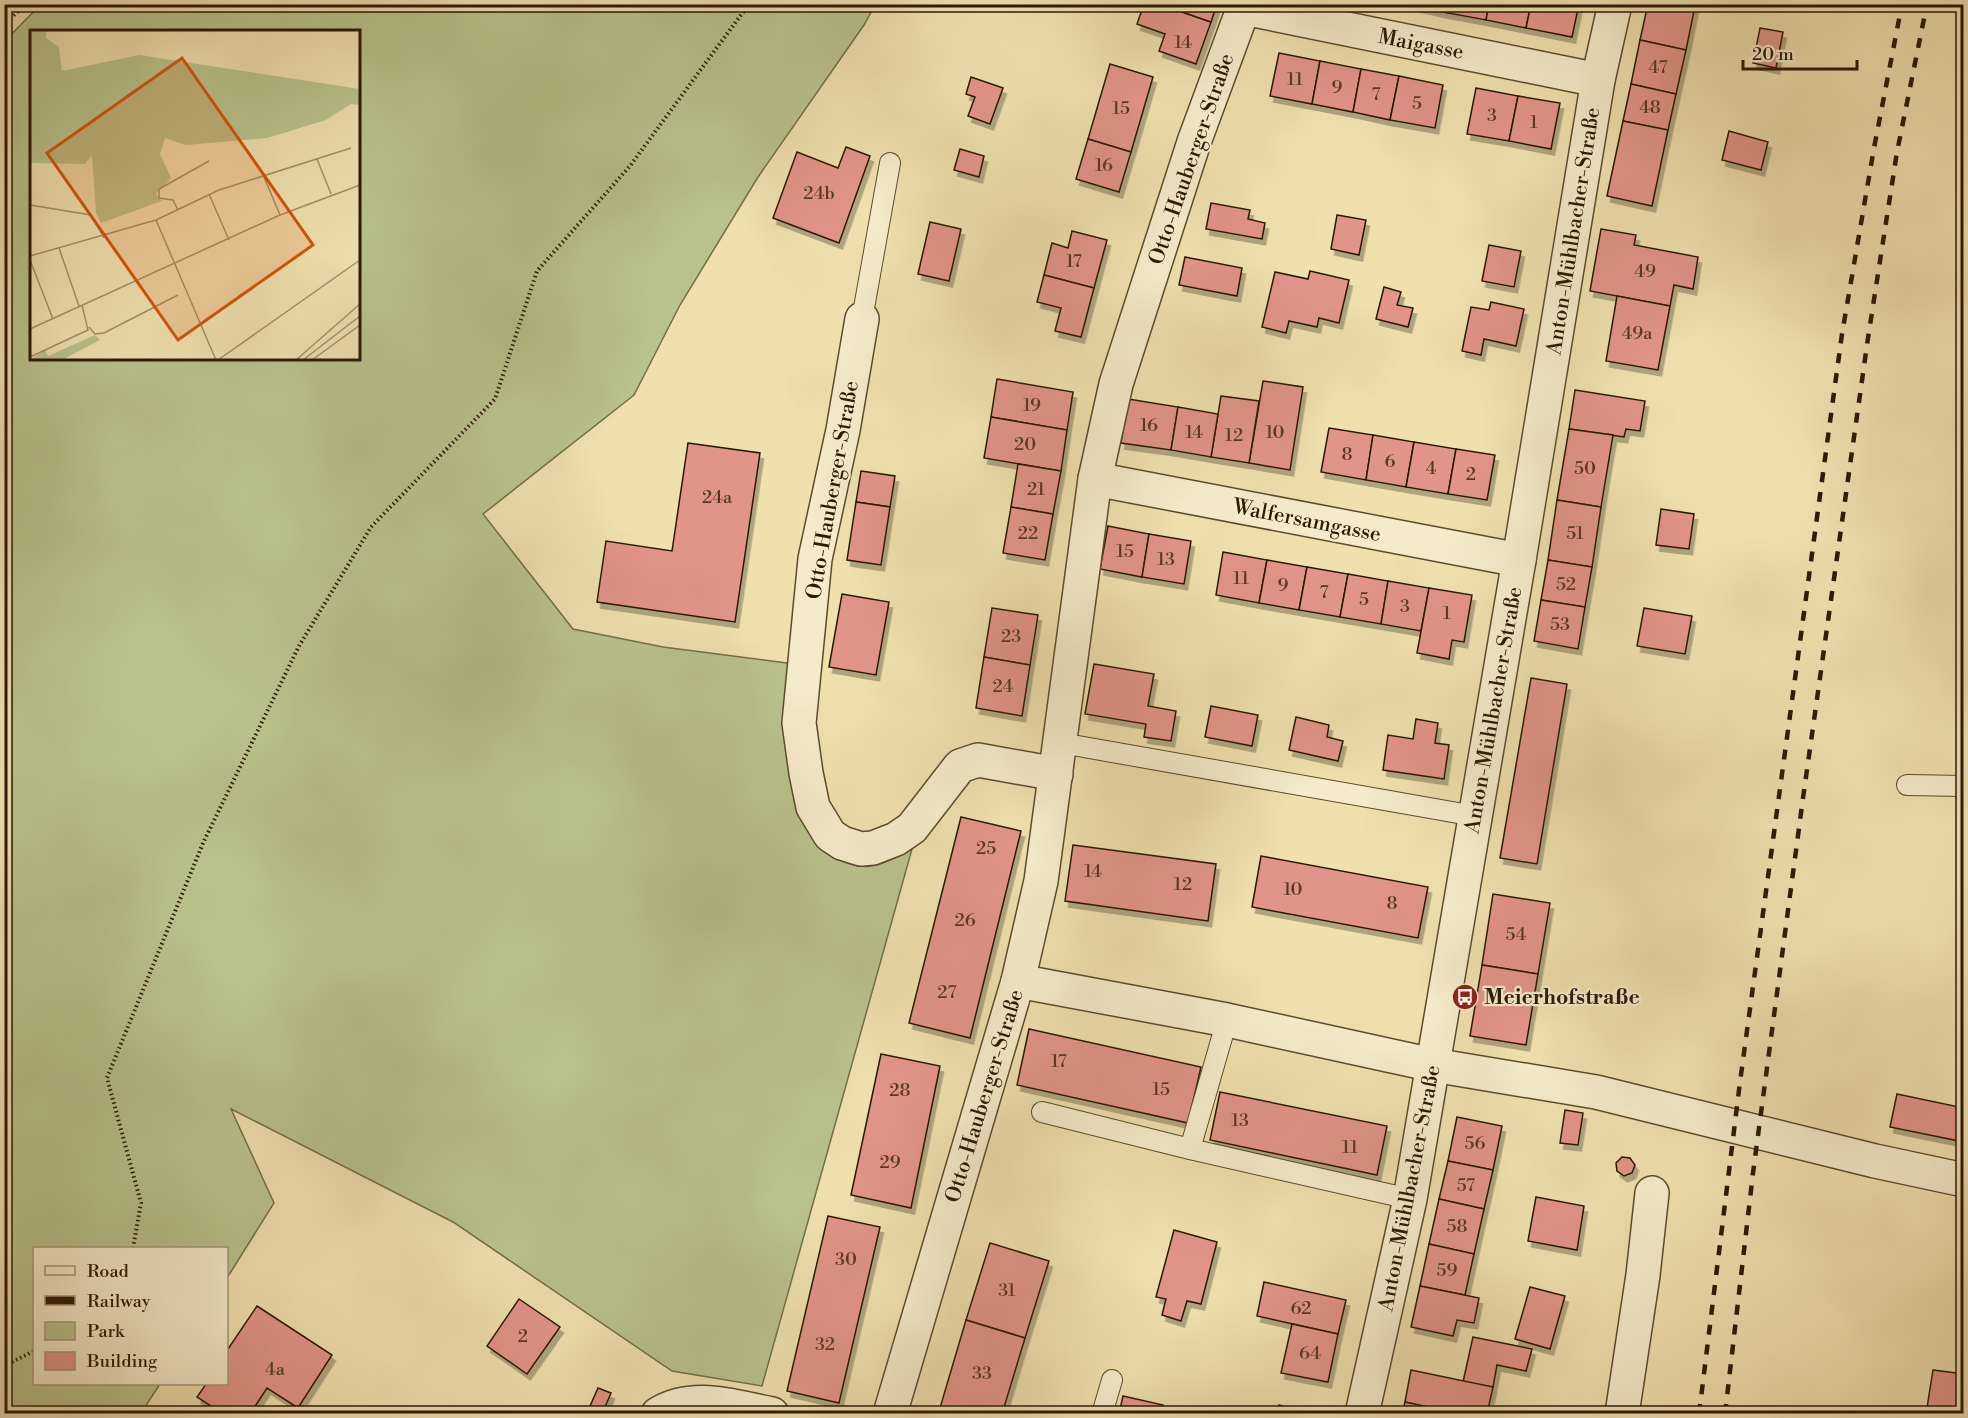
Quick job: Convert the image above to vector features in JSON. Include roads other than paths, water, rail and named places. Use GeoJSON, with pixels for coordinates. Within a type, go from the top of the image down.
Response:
{"type":"FeatureCollection","features":[{"type":"Feature","properties":{"kind":"street","name":"Anton-Mühlbacher-Straße"},"geometry":{"type":"LineString","coordinates":[[1362,1413],[1410,1199],[1598,80],[1615,4]]}},
{"type":"Feature","properties":{"kind":"street","name":"Maigasse"},"geometry":{"type":"LineString","coordinates":[[1244,7],[1598,80]]}},
{"type":"Feature","properties":{"kind":"street","name":"Otto-Hauberger-Straße"},"geometry":{"type":"LineString","coordinates":[[890,1413],[1018,981],[1041,880],[1095,480],[1116,384],[1194,142],[1244,7]]}},
{"type":"Feature","properties":{"kind":"street","name":"Otto-Hauberger-Straße"},"geometry":{"type":"LineString","coordinates":[[862,320],[843,430],[815,559],[799,723],[813,807],[830,835],[842,843],[861,849],[873,848],[896,839],[912,828],[960,766],[978,760],[1058,758]]}},
{"type":"Feature","properties":{"kind":"street","name":"Walfersamgasse"},"geometry":{"type":"LineString","coordinates":[[1095,480],[1519,560]]}},
{"type":"Feature","properties":{"kind":"street"},"geometry":{"type":"LineString","coordinates":[[1018,981],[1227,1020],[1433,1065],[1596,1092],[1875,1161],[1964,1180]]}},
{"type":"Feature","properties":{"kind":"street"},"geometry":{"type":"LineString","coordinates":[[1622,1413],[1643,1275],[1652,1193]]}},
{"type":"Feature","properties":{"kind":"street"},"geometry":{"type":"LineString","coordinates":[[658,1413],[682,1403],[701,1402],[772,1413]]}},
{"type":"Feature","properties":{"kind":"lane","name":"Otto-Hauberger-Straße"},"geometry":{"type":"LineString","coordinates":[[862,320],[890,163]]}},
{"type":"Feature","properties":{"kind":"lane"},"geometry":{"type":"LineString","coordinates":[[1058,758],[1475,816]]}},
{"type":"Feature","properties":{"kind":"lane"},"geometry":{"type":"LineString","coordinates":[[1907,785],[1964,786]]}},
{"type":"Feature","properties":{"kind":"lane"},"geometry":{"type":"LineString","coordinates":[[1190,1149],[1227,1020]]}},
{"type":"Feature","properties":{"kind":"lane"},"geometry":{"type":"LineString","coordinates":[[1042,1112],[1190,1149],[1410,1199]]}},
{"type":"Feature","properties":{"kind":"lane"},"geometry":{"type":"LineString","coordinates":[[1102,1413],[1112,1380]]}},
{"type":"Feature","properties":{"kind":"railway"},"geometry":{"type":"LineString","coordinates":[[1699,1414],[1740,1082],[1842,334],[1902,4]]}},
{"type":"Feature","properties":{"kind":"railway"},"geometry":{"type":"LineString","coordinates":[[1725,1414],[1753,1173],[1868,338],[1897,152],[1927,4]]}},
{"type":"Feature","properties":{"kind":"place","name":"Meierhofstraße"},"geometry":{"type":"Point","coordinates":[1465,997]}}]}
